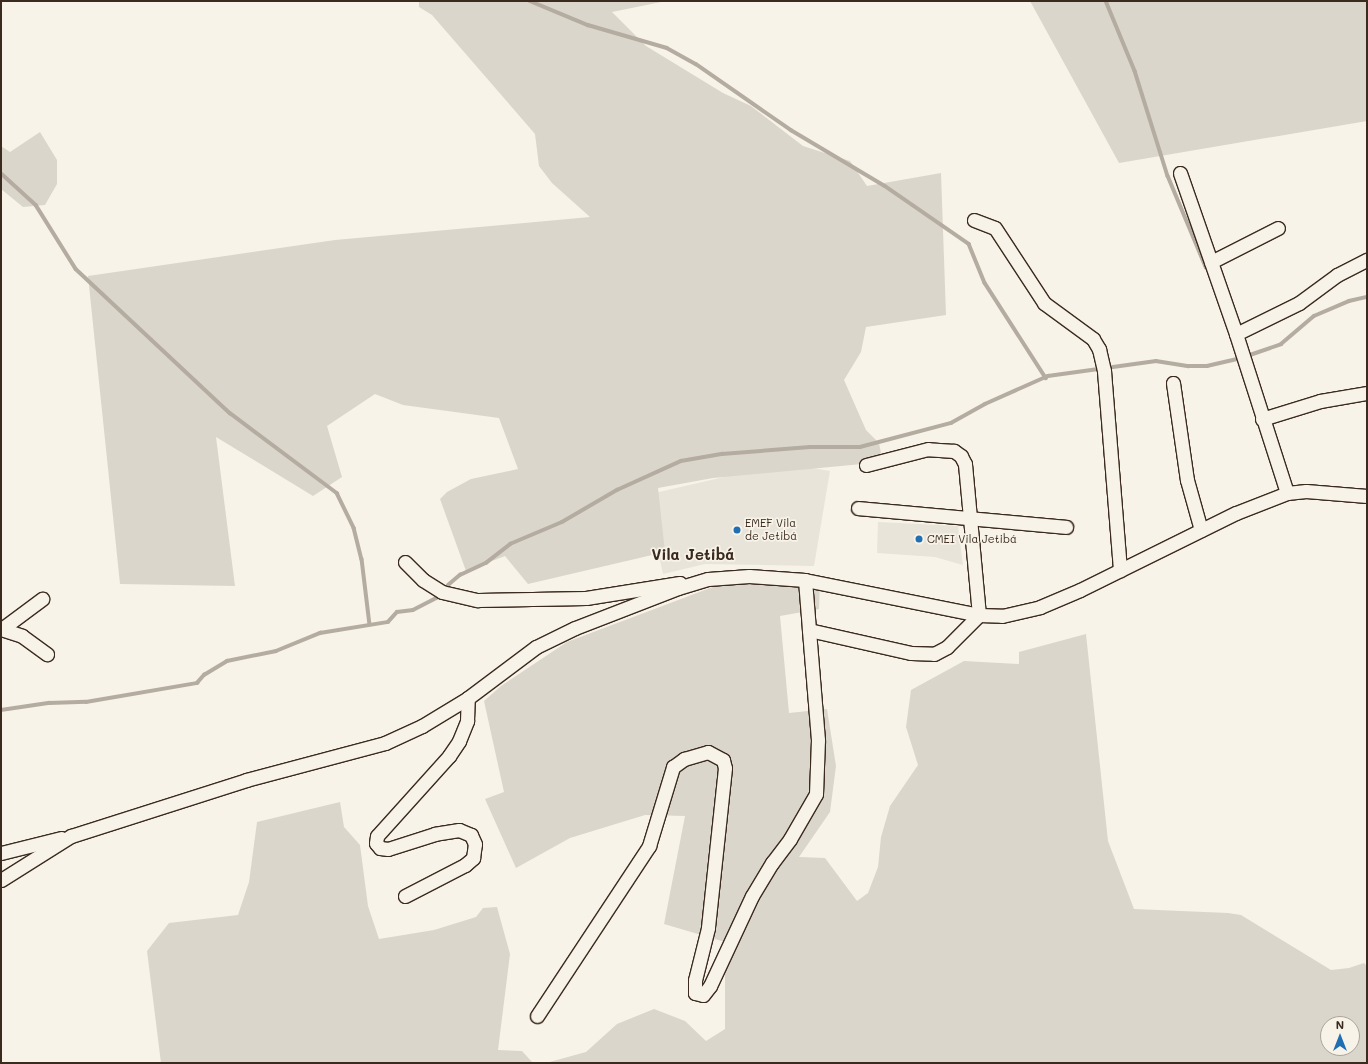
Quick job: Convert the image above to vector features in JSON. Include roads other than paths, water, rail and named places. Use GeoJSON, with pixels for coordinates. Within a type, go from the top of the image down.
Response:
{"type":"FeatureCollection","features":[{"type":"Feature","properties":{"kind":"street"},"geometry":{"type":"LineString","coordinates":[[1180,173],[1236,334],[1262,419],[1287,493]]}},
{"type":"Feature","properties":{"kind":"street"},"geometry":{"type":"LineString","coordinates":[[974,220],[995,228],[1044,303],[1093,339],[1099,349],[1104,371],[1120,570]]}},
{"type":"Feature","properties":{"kind":"street"},"geometry":{"type":"LineString","coordinates":[[1211,262],[1278,228]]}},
{"type":"Feature","properties":{"kind":"street"},"geometry":{"type":"LineString","coordinates":[[1236,334],[1299,303],[1337,275],[1367,260]]}},
{"type":"Feature","properties":{"kind":"street"},"geometry":{"type":"LineString","coordinates":[[1174,384],[1187,480],[1201,530]]}},
{"type":"Feature","properties":{"kind":"street"},"geometry":{"type":"LineString","coordinates":[[1262,419],[1320,401],[1367,393]]}},
{"type":"Feature","properties":{"kind":"street"},"geometry":{"type":"LineString","coordinates":[[866,465],[928,449],[954,451],[961,456],[965,464],[968,518],[979,615]]}},
{"type":"Feature","properties":{"kind":"street"},"geometry":{"type":"LineString","coordinates":[[405,562],[423,580],[442,592],[478,600],[586,598],[708,579],[749,576],[805,580],[979,615],[1002,616],[1040,608],[1201,530],[1287,493],[1313,491],[1367,496]]}},
{"type":"Feature","properties":{"kind":"street"},"geometry":{"type":"LineString","coordinates":[[858,508],[1066,527]]}},
{"type":"Feature","properties":{"kind":"street"},"geometry":{"type":"LineString","coordinates":[[1,853],[71,836],[246,780],[385,743],[422,726],[468,698],[536,647],[576,628],[678,588],[708,579]]}},
{"type":"Feature","properties":{"kind":"street"},"geometry":{"type":"LineString","coordinates":[[537,1016],[649,846],[673,767],[684,759],[708,752],[723,760],[725,768],[708,928],[695,980],[695,993],[703,995],[710,986],[752,896],[772,863],[790,840],[816,794],[818,740],[805,580]]}},
{"type":"Feature","properties":{"kind":"street"},"geometry":{"type":"LineString","coordinates":[[2,628],[42,599]]}},
{"type":"Feature","properties":{"kind":"street"},"geometry":{"type":"LineString","coordinates":[[809,630],[921,655],[934,654],[947,647],[979,615]]}},
{"type":"Feature","properties":{"kind":"street"},"geometry":{"type":"LineString","coordinates":[[2,628],[22,636],[47,654]]}},
{"type":"Feature","properties":{"kind":"street"},"geometry":{"type":"LineString","coordinates":[[405,896],[465,865],[473,858],[475,844],[471,835],[459,830],[435,834],[388,849],[380,848],[376,843],[377,836],[449,756],[459,741],[467,720],[468,698]]}},
{"type":"Feature","properties":{"kind":"street"},"geometry":{"type":"LineString","coordinates":[[1,880],[71,836]]}},
{"type":"Feature","properties":{"kind":"waterway"},"geometry":{"type":"LineString","coordinates":[[530,1],[588,25],[667,48],[696,64],[791,130],[885,186],[969,244],[985,283],[1046,378]]}},
{"type":"Feature","properties":{"kind":"waterway"},"geometry":{"type":"LineString","coordinates":[[1106,1],[1135,71],[1168,176],[1206,267]]}},
{"type":"Feature","properties":{"kind":"waterway"},"geometry":{"type":"LineString","coordinates":[[2,174],[36,205],[76,269],[230,413],[337,493],[354,528],[362,559],[370,625]]}},
{"type":"Feature","properties":{"kind":"waterway"},"geometry":{"type":"LineString","coordinates":[[1247,356],[1281,344],[1314,316],[1349,301],[1367,297]]}},
{"type":"Feature","properties":{"kind":"waterway"},"geometry":{"type":"LineString","coordinates":[[448,585],[460,575],[486,563],[510,544],[562,522],[617,490],[681,461],[722,454],[810,447],[860,447],[951,423],[985,404],[1048,376],[1156,361],[1189,366],[1207,366],[1241,358]]}},
{"type":"Feature","properties":{"kind":"waterway"},"geometry":{"type":"LineString","coordinates":[[1,710],[49,703],[86,702],[197,683],[204,675],[227,661],[276,651],[320,633],[388,622],[397,612],[413,610],[439,597]]}},
{"type":"Feature","properties":{"kind":"place","name":"EMEF Vila de Jetibá"},"geometry":{"type":"Point","coordinates":[737,530]}},
{"type":"Feature","properties":{"kind":"place","name":"CMEI Vila Jetibá"},"geometry":{"type":"Point","coordinates":[919,539]}},
{"type":"Feature","properties":{"kind":"district","name":"Vila Jetibá"},"geometry":{"type":"Point","coordinates":[693,555]}}]}
